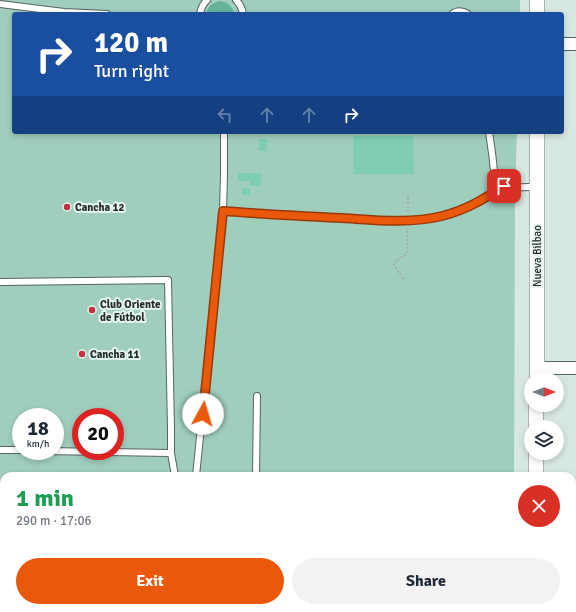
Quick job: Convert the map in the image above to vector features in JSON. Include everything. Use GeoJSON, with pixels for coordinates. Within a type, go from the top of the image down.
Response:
{"type":"FeatureCollection","features":[{"type":"Feature","properties":{"kind":"street"},"geometry":{"type":"LineString","coordinates":[[537,0],[537,12]]}},
{"type":"Feature","properties":{"kind":"street"},"geometry":{"type":"LineString","coordinates":[[564,44],[576,44]]}},
{"type":"Feature","properties":{"kind":"street","name":"Nueva Bilbao"},"geometry":{"type":"LineString","coordinates":[[537,134],[537,372]]}},
{"type":"Feature","properties":{"kind":"street"},"geometry":{"type":"LineString","coordinates":[[545,372],[576,368]]}},
{"type":"Feature","properties":{"kind":"street"},"geometry":{"type":"LineString","coordinates":[[536,460],[536,472]]}},
{"type":"Feature","properties":{"kind":"lane"},"geometry":{"type":"LineString","coordinates":[[200,12],[207,0]]}},
{"type":"Feature","properties":{"kind":"lane"},"geometry":{"type":"LineString","coordinates":[[236,0],[242,12]]}},
{"type":"Feature","properties":{"kind":"lane"},"geometry":{"type":"LineString","coordinates":[[0,4],[64,12]]}},
{"type":"Feature","properties":{"kind":"lane"},"geometry":{"type":"LineString","coordinates":[[196,472],[223,211],[224,134]]}},
{"type":"Feature","properties":{"kind":"lane"},"geometry":{"type":"LineString","coordinates":[[488,134],[493,155],[493,169],[497,180],[504,186],[537,187]]}},
{"type":"Feature","properties":{"kind":"lane"},"geometry":{"type":"LineString","coordinates":[[223,211],[387,221],[419,221],[463,210],[478,203],[504,186]]}},
{"type":"Feature","properties":{"kind":"lane"},"geometry":{"type":"LineString","coordinates":[[0,282],[168,280],[171,453],[174,472]]}},
{"type":"Feature","properties":{"kind":"lane"},"geometry":{"type":"LineString","coordinates":[[256,396],[256,472]]}},
{"type":"Feature","properties":{"kind":"lane"},"geometry":{"type":"LineString","coordinates":[[0,450],[12,450]]}},
{"type":"Feature","properties":{"kind":"lane"},"geometry":{"type":"LineString","coordinates":[[64,451],[171,453]]}},
{"type":"Feature","properties":{"kind":"path"},"geometry":{"type":"LineString","coordinates":[[408,195],[408,210]]}},
{"type":"Feature","properties":{"kind":"path"},"geometry":{"type":"LineString","coordinates":[[403,279],[393,264],[407,253],[407,242]]}},
{"type":"Feature","properties":{"kind":"shaded area"},"geometry":{"type":"Polygon","coordinates":[[[0,0],[520,0],[520,12],[12,12],[12,134],[517,134],[515,194],[514,472],[0,472],[0,0]]]}},
{"type":"Feature","properties":{"kind":"shaded area"},"geometry":{"type":"Polygon","coordinates":[[[220,1],[225,2],[233,12],[207,12],[211,5],[220,1]]]}},
{"type":"Feature","properties":{"kind":"building"},"geometry":{"type":"Polygon","coordinates":[[[353,136],[413,136],[414,174],[354,174],[353,136]]]}},
{"type":"Feature","properties":{"kind":"building"},"geometry":{"type":"Polygon","coordinates":[[[259,139],[267,139],[267,151],[259,151],[259,139]]]}},
{"type":"Feature","properties":{"kind":"building"},"geometry":{"type":"Polygon","coordinates":[[[238,173],[261,173],[261,186],[250,186],[250,181],[238,181],[238,173]]]}},
{"type":"Feature","properties":{"kind":"building"},"geometry":{"type":"Polygon","coordinates":[[[242,188],[250,188],[250,195],[242,195],[242,188]]]}},
{"type":"Feature","properties":{"kind":"place","name":"Cancha 12"},"geometry":{"type":"Point","coordinates":[67,207]}},
{"type":"Feature","properties":{"kind":"place","name":"Club Oriente de Fútbol"},"geometry":{"type":"Point","coordinates":[92,310]}},
{"type":"Feature","properties":{"kind":"place","name":"Cancha 11"},"geometry":{"type":"Point","coordinates":[82,354]}},
{"type":"Feature","properties":{"kind":"route"},"geometry":{"type":"LineString","coordinates":[[203,414],[223,211],[387,221],[419,221],[463,210],[478,203],[504,186]]}}]}
